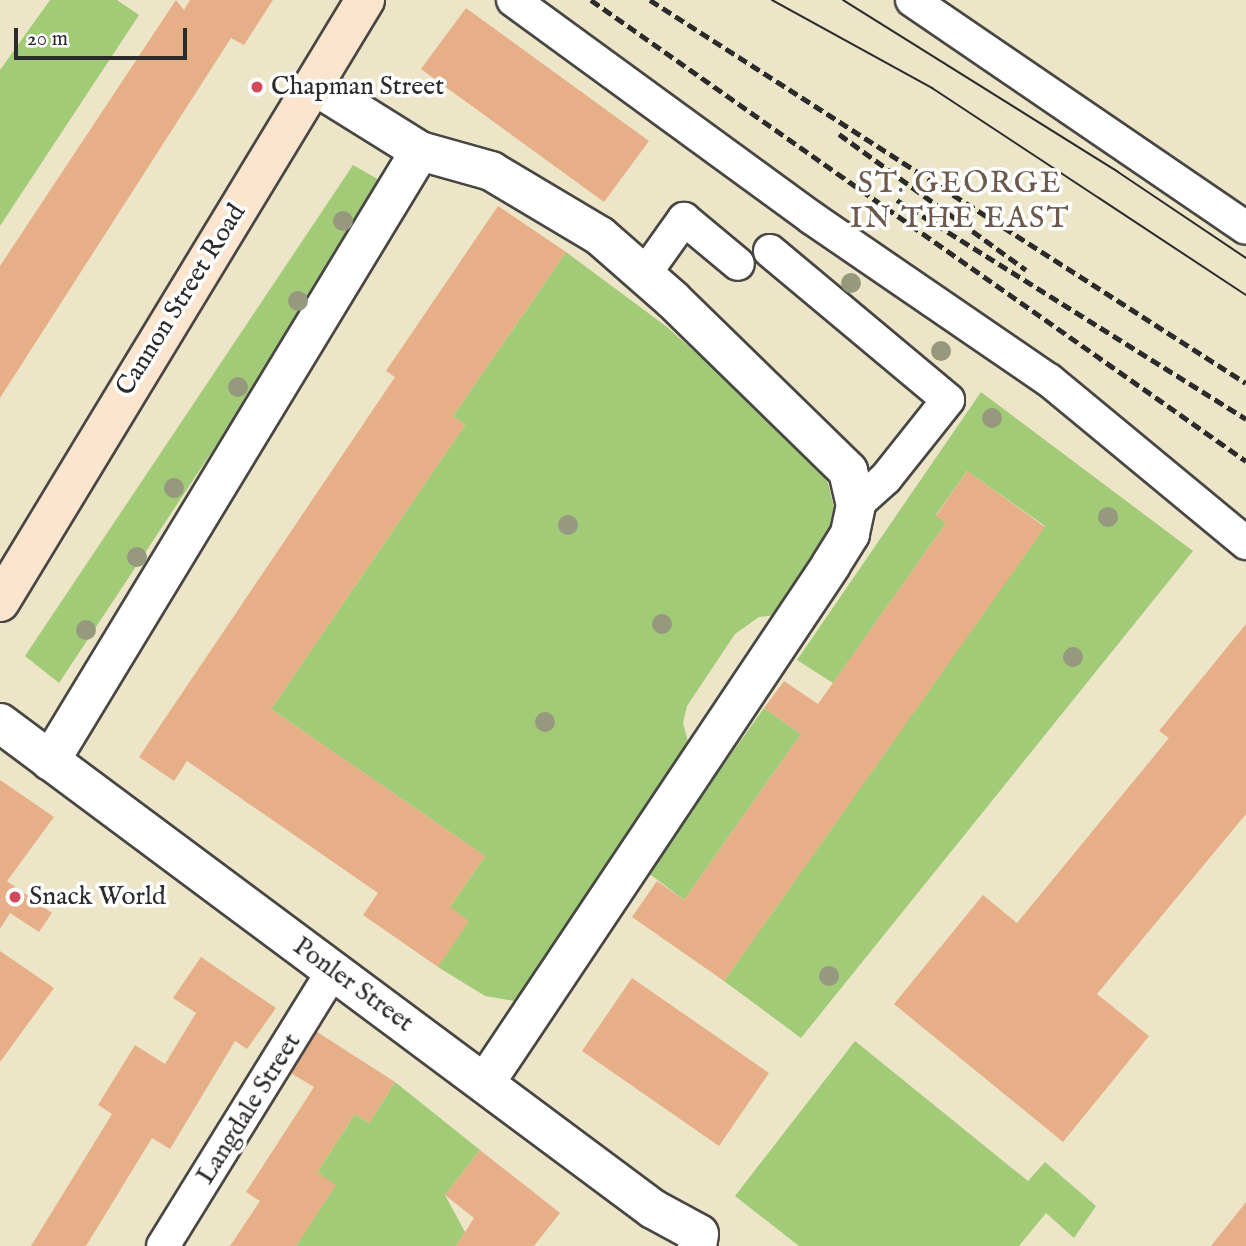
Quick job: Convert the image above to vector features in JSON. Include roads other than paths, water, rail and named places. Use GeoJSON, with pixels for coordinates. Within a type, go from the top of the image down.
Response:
{"type":"FeatureCollection","features":[{"type":"Feature","properties":{"kind":"main road","name":"Cannon Street Road"},"geometry":{"type":"LineString","coordinates":[[0,602],[365,0]]}},
{"type":"Feature","properties":{"kind":"street"},"geometry":{"type":"LineString","coordinates":[[314,85],[420,151],[491,171],[600,236],[848,471],[856,506],[850,534],[831,565],[485,1083]]}},
{"type":"Feature","properties":{"kind":"street"},"geometry":{"type":"LineString","coordinates":[[50,761],[420,151]]}},
{"type":"Feature","properties":{"kind":"street","name":"Ponler Street"},"geometry":{"type":"LineString","coordinates":[[0,723],[653,1209],[699,1234],[697,1246]]}},
{"type":"Feature","properties":{"kind":"lane"},"geometry":{"type":"LineString","coordinates":[[513,0],[812,218],[1049,380],[1246,543]]}},
{"type":"Feature","properties":{"kind":"lane"},"geometry":{"type":"LineString","coordinates":[[912,0],[1246,228]]}},
{"type":"Feature","properties":{"kind":"lane"},"geometry":{"type":"LineString","coordinates":[[644,275],[684,219],[738,264]]}},
{"type":"Feature","properties":{"kind":"lane"},"geometry":{"type":"LineString","coordinates":[[769,251],[948,400],[886,478],[856,506]]}},
{"type":"Feature","properties":{"kind":"lane","name":"Langdale Street"},"geometry":{"type":"LineString","coordinates":[[163,1246],[333,971]]}},
{"type":"Feature","properties":{"kind":"tram line"},"geometry":{"type":"LineString","coordinates":[[772,0],[932,88],[1246,295]]}},
{"type":"Feature","properties":{"kind":"tram line"},"geometry":{"type":"LineString","coordinates":[[843,0],[1118,172],[1246,258]]}},
{"type":"Feature","properties":{"kind":"railway"},"geometry":{"type":"LineString","coordinates":[[591,0],[1246,461]]}},
{"type":"Feature","properties":{"kind":"railway"},"geometry":{"type":"LineString","coordinates":[[650,0],[1246,383]]}},
{"type":"Feature","properties":{"kind":"railway"},"geometry":{"type":"LineString","coordinates":[[839,134],[1026,270]]}},
{"type":"Feature","properties":{"kind":"railway"},"geometry":{"type":"LineString","coordinates":[[897,200],[1246,419]]}},
{"type":"Feature","properties":{"kind":"place","name":"Chapman Street"},"geometry":{"type":"Point","coordinates":[257,87]}},
{"type":"Feature","properties":{"kind":"place","name":"Snack World"},"geometry":{"type":"Point","coordinates":[15,897]}},
{"type":"Feature","properties":{"kind":"district","name":"ST. GEORGE IN THE EAST"},"geometry":{"type":"Point","coordinates":[960,201]}}]}
